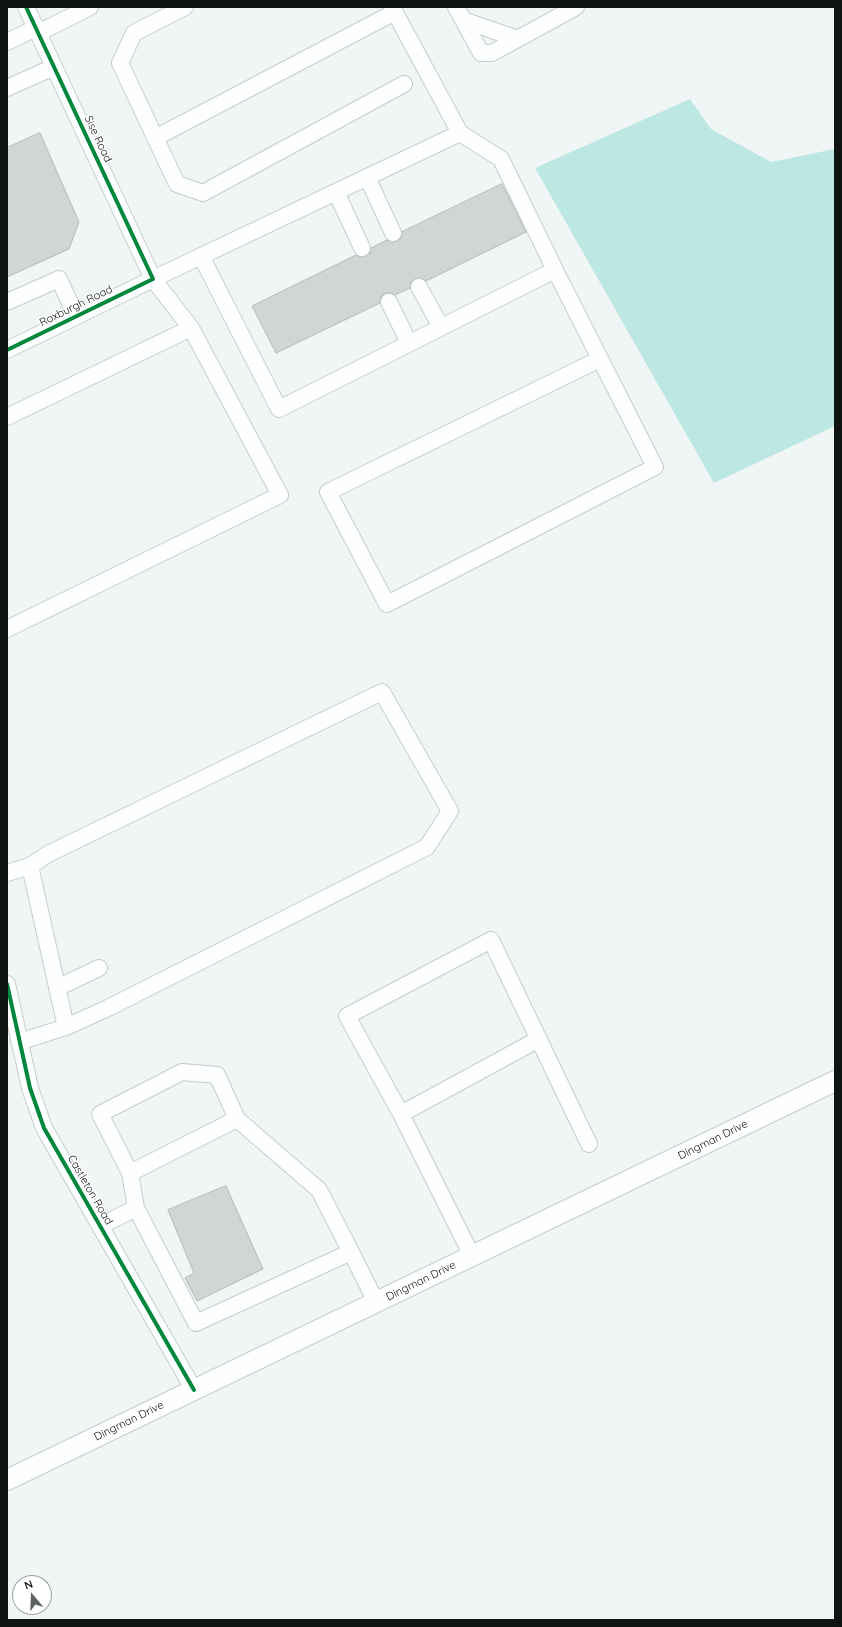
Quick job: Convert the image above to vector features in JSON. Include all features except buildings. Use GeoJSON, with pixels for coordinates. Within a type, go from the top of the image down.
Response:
{"type":"FeatureCollection","features":[{"type":"Feature","properties":{"kind":"main road","name":"Dingman Drive"},"geometry":{"type":"LineString","coordinates":[[7,1480],[835,1081]]}},
{"type":"Feature","properties":{"kind":"street","name":"Sise Road"},"geometry":{"type":"LineString","coordinates":[[7,629],[280,495],[191,328],[153,279],[26,7]]}},
{"type":"Feature","properties":{"kind":"street"},"geometry":{"type":"LineString","coordinates":[[7,42],[37,31],[90,7]]}},
{"type":"Feature","properties":{"kind":"street"},"geometry":{"type":"LineString","coordinates":[[186,7],[134,33],[120,63],[177,184],[202,193],[404,84]]}},
{"type":"Feature","properties":{"kind":"street"},"geometry":{"type":"LineString","coordinates":[[459,14],[481,53],[492,54],[576,7]]}},
{"type":"Feature","properties":{"kind":"street"},"geometry":{"type":"LineString","coordinates":[[155,138],[394,10],[460,133],[501,159],[555,270],[655,467],[387,604],[328,492],[600,359]]}},
{"type":"Feature","properties":{"kind":"street"},"geometry":{"type":"LineString","coordinates":[[459,14],[518,39]]}},
{"type":"Feature","properties":{"kind":"street"},"geometry":{"type":"LineString","coordinates":[[7,88],[54,67]]}},
{"type":"Feature","properties":{"kind":"street","name":"Roxburgh Road"},"geometry":{"type":"LineString","coordinates":[[7,350],[460,133]]}},
{"type":"Feature","properties":{"kind":"street"},"geometry":{"type":"LineString","coordinates":[[367,177],[393,233]]}},
{"type":"Feature","properties":{"kind":"street"},"geometry":{"type":"LineString","coordinates":[[336,192],[362,248]]}},
{"type":"Feature","properties":{"kind":"street"},"geometry":{"type":"LineString","coordinates":[[201,256],[279,409],[555,270]]}},
{"type":"Feature","properties":{"kind":"street"},"geometry":{"type":"LineString","coordinates":[[7,302],[59,279],[76,316]]}},
{"type":"Feature","properties":{"kind":"street"},"geometry":{"type":"LineString","coordinates":[[419,287],[441,327]]}},
{"type":"Feature","properties":{"kind":"street"},"geometry":{"type":"LineString","coordinates":[[389,302],[409,343]]}},
{"type":"Feature","properties":{"kind":"street"},"geometry":{"type":"LineString","coordinates":[[7,417],[191,328]]}},
{"type":"Feature","properties":{"kind":"street"},"geometry":{"type":"LineString","coordinates":[[7,872],[30,866],[48,854],[382,692],[450,811],[427,847],[108,1008],[66,1027],[19,1042]]}},
{"type":"Feature","properties":{"kind":"street"},"geometry":{"type":"LineString","coordinates":[[30,866],[66,1027]]}},
{"type":"Feature","properties":{"kind":"street"},"geometry":{"type":"LineString","coordinates":[[472,1256],[400,1114],[347,1016],[490,940],[589,1144]]}},
{"type":"Feature","properties":{"kind":"street"},"geometry":{"type":"LineString","coordinates":[[57,988],[99,968]]}},
{"type":"Feature","properties":{"kind":"street","name":"Castleton Road"},"geometry":{"type":"LineString","coordinates":[[7,984],[30,1088],[44,1128],[194,1390]]}},
{"type":"Feature","properties":{"kind":"street"},"geometry":{"type":"LineString","coordinates":[[400,1114],[539,1039]]}},
{"type":"Feature","properties":{"kind":"street"},"geometry":{"type":"LineString","coordinates":[[350,1252],[196,1323],[136,1208],[130,1173],[100,1114],[182,1072],[217,1075],[237,1119],[319,1190],[376,1302]]}},
{"type":"Feature","properties":{"kind":"street"},"geometry":{"type":"LineString","coordinates":[[130,1173],[237,1119]]}},
{"type":"Feature","properties":{"kind":"street"},"geometry":{"type":"LineString","coordinates":[[100,1226],[136,1208]]}},
{"type":"Feature","properties":{"kind":"shaded area"},"geometry":{"type":"Polygon","coordinates":[[[690,99],[711,129],[771,162],[835,149],[835,426],[714,483],[535,168],[690,99]]]}},
{"type":"Feature","properties":{"kind":"cycle path"},"geometry":{"type":"LineString","coordinates":[[7,350],[153,279],[26,7]]}},
{"type":"Feature","properties":{"kind":"cycle path"},"geometry":{"type":"LineString","coordinates":[[7,984],[30,1088],[44,1128],[194,1390]]}}]}
